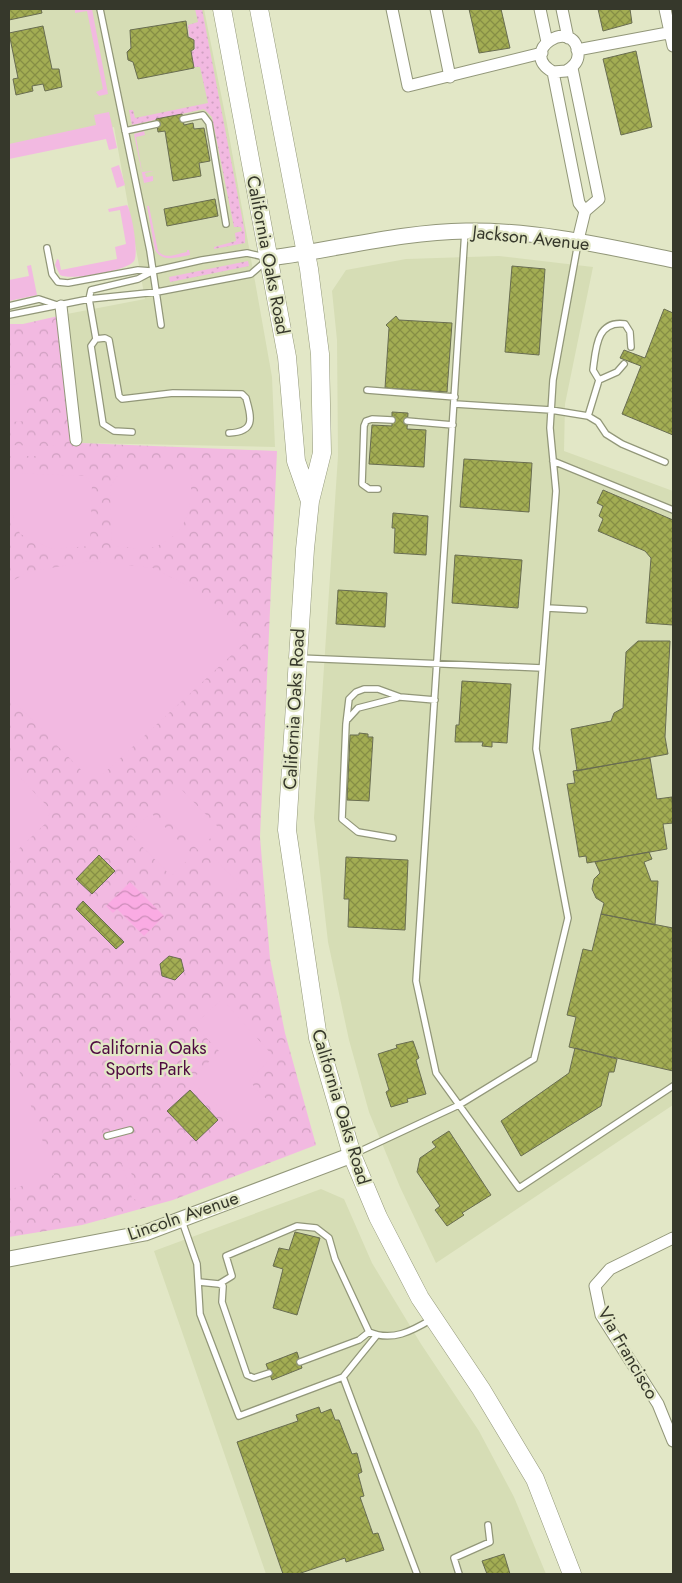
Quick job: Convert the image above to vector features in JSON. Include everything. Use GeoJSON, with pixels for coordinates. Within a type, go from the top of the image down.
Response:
{"type":"FeatureCollection","features":[{"type":"Feature","properties":{"kind":"main road","name":"California Oaks Road"},"geometry":{"type":"LineString","coordinates":[[222,9],[287,357],[296,461],[310,501]]}},
{"type":"Feature","properties":{"kind":"main road","name":"California Oaks Road"},"geometry":{"type":"LineString","coordinates":[[259,9],[310,269],[320,354],[322,453],[310,501],[297,658],[287,830],[318,1038],[352,1155],[378,1217],[420,1298],[480,1389],[535,1479],[572,1574]]}},
{"type":"Feature","properties":{"kind":"main road","name":"Jackson Avenue"},"geometry":{"type":"LineString","coordinates":[[270,258],[306,254],[418,234],[465,231],[505,232],[578,240],[673,260]]}},
{"type":"Feature","properties":{"kind":"main road","name":"Lincoln Avenue"},"geometry":{"type":"LineString","coordinates":[[9,1258],[145,1233],[352,1155]]}},
{"type":"Feature","properties":{"kind":"street"},"geometry":{"type":"LineString","coordinates":[[392,9],[408,86],[542,53]]}},
{"type":"Feature","properties":{"kind":"street"},"geometry":{"type":"LineString","coordinates":[[436,9],[450,77]]}},
{"type":"Feature","properties":{"kind":"street"},"geometry":{"type":"LineString","coordinates":[[540,9],[546,42],[542,53],[545,65],[553,72],[560,73],[572,68],[578,58],[577,50],[568,38],[562,9]]}},
{"type":"Feature","properties":{"kind":"street"},"geometry":{"type":"LineString","coordinates":[[665,9],[672,32],[673,46]]}},
{"type":"Feature","properties":{"kind":"street"},"geometry":{"type":"LineString","coordinates":[[577,50],[672,32]]}},
{"type":"Feature","properties":{"kind":"street"},"geometry":{"type":"LineString","coordinates":[[546,42],[557,36],[568,38]]}},
{"type":"Feature","properties":{"kind":"street"},"geometry":{"type":"LineString","coordinates":[[572,68],[599,200],[585,211],[578,240]]}},
{"type":"Feature","properties":{"kind":"street"},"geometry":{"type":"LineString","coordinates":[[553,72],[578,202],[585,211]]}},
{"type":"Feature","properties":{"kind":"street"},"geometry":{"type":"LineString","coordinates":[[571,165],[591,162]]}},
{"type":"Feature","properties":{"kind":"street"},"geometry":{"type":"LineString","coordinates":[[61,306],[76,440]]}},
{"type":"Feature","properties":{"kind":"street","name":"Via Francisco"},"geometry":{"type":"LineString","coordinates":[[673,1238],[610,1269],[594,1286],[601,1314],[658,1404],[673,1441]]}},
{"type":"Feature","properties":{"kind":"lane"},"geometry":{"type":"LineString","coordinates":[[100,9],[157,292],[160,325]]}},
{"type":"Feature","properties":{"kind":"lane"},"geometry":{"type":"LineString","coordinates":[[183,119],[203,115],[209,123],[226,224]]}},
{"type":"Feature","properties":{"kind":"lane"},"geometry":{"type":"LineString","coordinates":[[125,131],[157,124]]}},
{"type":"Feature","properties":{"kind":"lane"},"geometry":{"type":"LineString","coordinates":[[465,231],[454,425],[416,981],[436,1074],[519,1188],[673,1086]]}},
{"type":"Feature","properties":{"kind":"lane"},"geometry":{"type":"LineString","coordinates":[[352,1155],[460,1105],[534,1059],[568,918],[536,749],[556,491],[550,428],[553,380],[578,240]]}},
{"type":"Feature","properties":{"kind":"lane"},"geometry":{"type":"LineString","coordinates":[[46,248],[52,274],[58,282],[68,283],[138,270],[153,271]]}},
{"type":"Feature","properties":{"kind":"lane"},"geometry":{"type":"LineString","coordinates":[[132,432],[114,431],[104,424],[91,346],[96,339],[89,299],[91,290],[138,279],[153,271],[202,260],[247,253],[270,258]]}},
{"type":"Feature","properties":{"kind":"lane"},"geometry":{"type":"LineString","coordinates":[[9,315],[89,299],[157,292],[251,274],[270,258]]}},
{"type":"Feature","properties":{"kind":"lane"},"geometry":{"type":"LineString","coordinates":[[9,306],[39,299],[61,306]]}},
{"type":"Feature","properties":{"kind":"lane"},"geometry":{"type":"LineString","coordinates":[[588,416],[599,380],[593,370],[598,337],[606,326],[616,323],[625,324],[630,332],[631,347]]}},
{"type":"Feature","properties":{"kind":"lane"},"geometry":{"type":"LineString","coordinates":[[96,339],[105,338],[109,340],[119,396],[122,399],[173,393],[236,394],[246,398],[250,423],[247,429],[241,432],[229,433]]}},
{"type":"Feature","properties":{"kind":"lane"},"geometry":{"type":"LineString","coordinates":[[599,380],[617,372],[624,364]]}},
{"type":"Feature","properties":{"kind":"lane"},"geometry":{"type":"LineString","coordinates":[[368,390],[455,397]]}},
{"type":"Feature","properties":{"kind":"lane"},"geometry":{"type":"LineString","coordinates":[[455,404],[551,410],[588,416],[598,422],[606,434],[622,444],[665,462]]}},
{"type":"Feature","properties":{"kind":"lane"},"geometry":{"type":"LineString","coordinates":[[378,489],[369,489],[362,484],[364,426],[366,421],[372,419],[392,420]]}},
{"type":"Feature","properties":{"kind":"lane"},"geometry":{"type":"LineString","coordinates":[[407,421],[454,425]]}},
{"type":"Feature","properties":{"kind":"lane"},"geometry":{"type":"LineString","coordinates":[[553,461],[673,510]]}},
{"type":"Feature","properties":{"kind":"lane"},"geometry":{"type":"LineString","coordinates":[[547,608],[584,610]]}},
{"type":"Feature","properties":{"kind":"lane"},"geometry":{"type":"LineString","coordinates":[[297,658],[437,662],[542,668]]}},
{"type":"Feature","properties":{"kind":"lane"},"geometry":{"type":"LineString","coordinates":[[393,838],[358,832],[342,819],[346,724],[348,720],[349,699],[356,692],[364,689],[378,689],[400,697],[434,700]]}},
{"type":"Feature","properties":{"kind":"lane"},"geometry":{"type":"LineString","coordinates":[[348,720],[358,708],[400,697]]}},
{"type":"Feature","properties":{"kind":"lane"},"geometry":{"type":"LineString","coordinates":[[107,1136],[130,1130]]}},
{"type":"Feature","properties":{"kind":"lane"},"geometry":{"type":"LineString","coordinates":[[182,1219],[197,1264],[200,1314],[239,1416],[343,1377],[377,1335]]}},
{"type":"Feature","properties":{"kind":"lane"},"geometry":{"type":"LineString","coordinates":[[219,1284],[232,1276],[226,1256],[297,1226],[316,1228],[329,1238],[335,1259],[369,1332],[377,1335],[408,1333],[434,1318]]}},
{"type":"Feature","properties":{"kind":"lane"},"geometry":{"type":"LineString","coordinates":[[199,1282],[223,1286],[222,1302],[249,1378],[269,1372]]}},
{"type":"Feature","properties":{"kind":"lane"},"geometry":{"type":"LineString","coordinates":[[300,1362],[359,1340],[369,1332]]}},
{"type":"Feature","properties":{"kind":"lane"},"geometry":{"type":"LineString","coordinates":[[343,1377],[417,1574]]}},
{"type":"Feature","properties":{"kind":"lane"},"geometry":{"type":"LineString","coordinates":[[459,1574],[454,1558],[490,1542],[488,1525]]}},
{"type":"Feature","properties":{"kind":"shaded area"},"geometry":{"type":"Polygon","coordinates":[[[9,9],[204,9],[227,124],[272,377],[275,447],[81,443],[67,314],[145,299],[114,127],[9,149],[9,9]]]}},
{"type":"Feature","properties":{"kind":"shaded area"},"geometry":{"type":"Polygon","coordinates":[[[499,256],[593,267],[565,404],[564,451],[673,491],[673,1105],[436,1263],[400,1187],[369,1112],[349,1040],[328,942],[314,818],[338,456],[337,340],[332,291],[346,270],[406,259],[499,256]]]}},
{"type":"Feature","properties":{"kind":"shaded area"},"geometry":{"type":"Polygon","coordinates":[[[321,1189],[344,1199],[372,1263],[421,1344],[479,1431],[514,1497],[546,1574],[266,1574],[154,1251],[321,1189]]]}},
{"type":"Feature","properties":{"kind":"green space"},"geometry":{"type":"Polygon","coordinates":[[[75,9],[92,9],[108,94],[99,96],[96,92],[103,89],[87,11],[75,13],[75,9]]]}},
{"type":"Feature","properties":{"kind":"green space"},"geometry":{"type":"Polygon","coordinates":[[[195,9],[202,9],[245,233],[245,243],[214,249],[214,247],[236,241],[235,233],[242,231],[241,227],[234,227],[212,117],[204,109],[132,125],[129,110],[133,110],[135,118],[208,103],[200,67],[194,67],[191,52],[195,49],[194,40],[189,36],[188,25],[198,22],[195,9]]]}},
{"type":"Feature","properties":{"kind":"green space"},"geometry":{"type":"Polygon","coordinates":[[[109,112],[117,148],[109,150],[106,139],[9,159],[9,144],[96,125],[94,115],[109,112]]]}},
{"type":"Feature","properties":{"kind":"green space"},"geometry":{"type":"Polygon","coordinates":[[[144,131],[145,135],[136,137],[142,172],[154,171],[145,173],[146,177],[153,176],[153,181],[144,183],[134,134],[144,131]]]}},
{"type":"Feature","properties":{"kind":"green space"},"geometry":{"type":"Polygon","coordinates":[[[119,165],[125,185],[117,188],[111,168],[119,165]]]}},
{"type":"Feature","properties":{"kind":"green space"},"geometry":{"type":"Polygon","coordinates":[[[127,205],[134,233],[136,250],[134,261],[121,268],[98,274],[75,277],[60,275],[55,265],[57,259],[59,260],[61,270],[117,259],[115,247],[126,244],[120,210],[109,212],[108,209],[127,205]]]}},
{"type":"Feature","properties":{"kind":"green space"},"geometry":{"type":"Polygon","coordinates":[[[147,206],[149,206],[158,251],[168,256],[189,250],[190,255],[166,258],[158,254],[155,250],[147,206]]]}},
{"type":"Feature","properties":{"kind":"green space"},"geometry":{"type":"Polygon","coordinates":[[[248,261],[249,266],[170,282],[169,277],[248,261]]]}},
{"type":"Feature","properties":{"kind":"green space"},"geometry":{"type":"Polygon","coordinates":[[[31,265],[37,295],[9,301],[9,280],[29,276],[27,266],[31,265]]]}},
{"type":"Feature","properties":{"kind":"green space","name":"California Oaks Sports Park"},"geometry":{"type":"Polygon","coordinates":[[[67,314],[72,428],[81,443],[277,451],[260,837],[270,959],[285,1033],[316,1145],[173,1200],[82,1225],[9,1237],[9,324],[23,324],[67,314]]]}},
{"type":"Feature","properties":{"kind":"green space"},"geometry":{"type":"Polygon","coordinates":[[[23,383],[27,421],[9,422],[9,385],[23,383]]]}},
{"type":"Feature","properties":{"kind":"green space"},"geometry":{"type":"Polygon","coordinates":[[[9,445],[57,446],[49,456],[9,456],[9,445]]]}},
{"type":"Feature","properties":{"kind":"green space"},"geometry":{"type":"Polygon","coordinates":[[[10,473],[86,476],[92,484],[90,546],[52,549],[20,534],[9,504],[10,473]]]}},
{"type":"Feature","properties":{"kind":"green space"},"geometry":{"type":"Polygon","coordinates":[[[118,475],[191,475],[189,508],[186,518],[175,535],[150,548],[112,546],[110,487],[118,475]]]}},
{"type":"Feature","properties":{"kind":"green space"},"geometry":{"type":"Polygon","coordinates":[[[91,561],[153,568],[204,594],[251,637],[101,776],[87,776],[9,696],[9,583],[28,572],[91,561]]]}},
{"type":"Feature","properties":{"kind":"green space"},"geometry":{"type":"Polygon","coordinates":[[[9,766],[50,809],[48,821],[9,858],[9,766]]]}},
{"type":"Feature","properties":{"kind":"green space"},"geometry":{"type":"Polygon","coordinates":[[[178,786],[220,829],[198,850],[156,807],[178,786]]]}},
{"type":"Feature","properties":{"kind":"green space"},"geometry":{"type":"Polygon","coordinates":[[[151,813],[193,855],[171,876],[129,833],[151,813]]]}},
{"type":"Feature","properties":{"kind":"green space"},"geometry":{"type":"Polygon","coordinates":[[[215,859],[240,885],[228,898],[202,872],[215,859]]]}},
{"type":"Feature","properties":{"kind":"green space"},"geometry":{"type":"Polygon","coordinates":[[[222,999],[273,1056],[249,1081],[275,1108],[247,1134],[191,1081],[219,1051],[194,1025],[222,999]]]}},
{"type":"Feature","properties":{"kind":"green space"},"geometry":{"type":"Polygon","coordinates":[[[17,1064],[54,1175],[9,1190],[9,1068],[17,1064]]]}},
{"type":"Feature","properties":{"kind":"green space"},"geometry":{"type":"Polygon","coordinates":[[[120,1147],[124,1148],[138,1196],[136,1200],[132,1198],[118,1150],[120,1147]]]}},
{"type":"Feature","properties":{"kind":"water"},"geometry":{"type":"Polygon","coordinates":[[[130,882],[164,916],[144,936],[117,909],[113,913],[106,906],[130,882]]]}},
{"type":"Feature","properties":{"kind":"building"},"geometry":{"type":"Polygon","coordinates":[[[9,9],[41,9],[42,13],[9,20],[9,9]]]}},
{"type":"Feature","properties":{"kind":"building"},"geometry":{"type":"Polygon","coordinates":[[[469,9],[501,9],[510,48],[479,53],[469,9]]]}},
{"type":"Feature","properties":{"kind":"building"},"geometry":{"type":"Polygon","coordinates":[[[598,9],[630,9],[632,23],[603,31],[598,9]]]}},
{"type":"Feature","properties":{"kind":"building"},"geometry":{"type":"Polygon","coordinates":[[[186,21],[188,37],[194,40],[194,49],[191,51],[194,68],[138,79],[133,62],[128,60],[127,52],[131,48],[130,30],[186,21]]]}},
{"type":"Feature","properties":{"kind":"building"},"geometry":{"type":"Polygon","coordinates":[[[43,26],[52,69],[59,69],[62,87],[45,91],[43,84],[32,86],[33,91],[16,95],[13,79],[18,78],[9,33],[43,26]]]}},
{"type":"Feature","properties":{"kind":"building"},"geometry":{"type":"Polygon","coordinates":[[[636,51],[652,127],[621,135],[603,59],[636,51]]]}},
{"type":"Feature","properties":{"kind":"building"},"geometry":{"type":"Polygon","coordinates":[[[182,114],[184,125],[193,123],[194,129],[204,128],[210,161],[199,163],[201,176],[173,181],[165,131],[158,132],[156,119],[182,114]]]}},
{"type":"Feature","properties":{"kind":"building"},"geometry":{"type":"Polygon","coordinates":[[[215,199],[218,216],[167,226],[164,209],[215,199]]]}},
{"type":"Feature","properties":{"kind":"building"},"geometry":{"type":"Polygon","coordinates":[[[512,266],[545,269],[539,355],[505,352],[512,266]]]}},
{"type":"Feature","properties":{"kind":"building"},"geometry":{"type":"Polygon","coordinates":[[[664,309],[673,313],[673,435],[622,414],[641,366],[620,358],[624,350],[645,358],[664,309]]]}},
{"type":"Feature","properties":{"kind":"building"},"geometry":{"type":"Polygon","coordinates":[[[396,316],[399,320],[452,323],[447,392],[385,388],[389,328],[386,325],[396,316]]]}},
{"type":"Feature","properties":{"kind":"building"},"geometry":{"type":"Polygon","coordinates":[[[392,412],[408,413],[407,429],[426,430],[424,467],[369,464],[372,425],[392,426],[392,412]]]}},
{"type":"Feature","properties":{"kind":"building"},"geometry":{"type":"Polygon","coordinates":[[[464,459],[532,463],[529,512],[460,507],[464,459]]]}},
{"type":"Feature","properties":{"kind":"building"},"geometry":{"type":"Polygon","coordinates":[[[603,490],[673,520],[673,625],[646,623],[651,558],[645,551],[598,531],[603,519],[599,516],[603,506],[597,503],[603,490]]]}},
{"type":"Feature","properties":{"kind":"building"},"geometry":{"type":"Polygon","coordinates":[[[393,513],[428,516],[426,555],[394,553],[395,528],[392,528],[393,513]]]}},
{"type":"Feature","properties":{"kind":"building"},"geometry":{"type":"Polygon","coordinates":[[[455,555],[522,560],[518,608],[452,603],[455,555]]]}},
{"type":"Feature","properties":{"kind":"building"},"geometry":{"type":"Polygon","coordinates":[[[338,590],[387,593],[385,627],[336,624],[338,590]]]}},
{"type":"Feature","properties":{"kind":"building"},"geometry":{"type":"Polygon","coordinates":[[[638,641],[670,641],[665,737],[668,754],[577,771],[571,729],[611,721],[614,713],[623,708],[626,652],[638,641]]]}},
{"type":"Feature","properties":{"kind":"building"},"geometry":{"type":"Polygon","coordinates":[[[462,681],[511,684],[507,743],[492,742],[492,747],[482,746],[483,742],[455,742],[456,725],[459,725],[462,681]]]}},
{"type":"Feature","properties":{"kind":"building"},"geometry":{"type":"Polygon","coordinates":[[[359,733],[368,734],[368,737],[373,737],[369,801],[347,800],[350,735],[359,735],[359,733]]]}},
{"type":"Feature","properties":{"kind":"building"},"geometry":{"type":"Polygon","coordinates":[[[650,758],[657,799],[672,797],[673,823],[663,824],[667,849],[587,863],[586,856],[579,857],[567,784],[575,783],[573,771],[650,758]]]}},
{"type":"Feature","properties":{"kind":"building"},"geometry":{"type":"Polygon","coordinates":[[[649,852],[652,859],[644,862],[651,881],[658,881],[655,925],[601,914],[604,903],[596,898],[592,889],[594,879],[600,873],[595,862],[649,852]]]}},
{"type":"Feature","properties":{"kind":"building"},"geometry":{"type":"Polygon","coordinates":[[[99,855],[115,871],[92,894],[76,879],[99,855]]]}},
{"type":"Feature","properties":{"kind":"building"},"geometry":{"type":"Polygon","coordinates":[[[346,857],[408,860],[405,930],[348,927],[349,899],[344,899],[346,857]]]}},
{"type":"Feature","properties":{"kind":"building"},"geometry":{"type":"Polygon","coordinates":[[[83,901],[124,942],[116,949],[76,909],[83,901]]]}},
{"type":"Feature","properties":{"kind":"building"},"geometry":{"type":"Polygon","coordinates":[[[601,914],[673,928],[673,1071],[569,1047],[576,1017],[567,1015],[583,949],[592,951],[601,914]]]}},
{"type":"Feature","properties":{"kind":"building"},"geometry":{"type":"Polygon","coordinates":[[[169,956],[181,959],[184,971],[175,980],[162,976],[160,964],[169,956]]]}},
{"type":"Feature","properties":{"kind":"building"},"geometry":{"type":"Polygon","coordinates":[[[413,1041],[419,1058],[416,1060],[426,1094],[407,1099],[408,1102],[391,1107],[386,1092],[389,1090],[378,1054],[397,1048],[396,1045],[413,1041]]]}},
{"type":"Feature","properties":{"kind":"building"},"geometry":{"type":"Polygon","coordinates":[[[575,1048],[617,1059],[614,1072],[609,1072],[601,1106],[521,1156],[501,1121],[569,1073],[575,1048]]]}},
{"type":"Feature","properties":{"kind":"building"},"geometry":{"type":"Polygon","coordinates":[[[190,1090],[218,1120],[196,1141],[167,1111],[190,1090]]]}},
{"type":"Feature","properties":{"kind":"building"},"geometry":{"type":"Polygon","coordinates":[[[449,1131],[491,1195],[462,1213],[464,1215],[447,1226],[435,1210],[440,1206],[417,1172],[420,1158],[436,1147],[432,1142],[449,1131]]]}},
{"type":"Feature","properties":{"kind":"building"},"geometry":{"type":"Polygon","coordinates":[[[295,1232],[320,1238],[297,1315],[273,1308],[283,1269],[273,1266],[279,1248],[289,1250],[295,1232]]]}},
{"type":"Feature","properties":{"kind":"building"},"geometry":{"type":"Polygon","coordinates":[[[297,1352],[302,1368],[272,1380],[266,1364],[297,1352]]]}},
{"type":"Feature","properties":{"kind":"building"},"geometry":{"type":"Polygon","coordinates":[[[319,1407],[321,1413],[331,1409],[335,1420],[339,1420],[352,1454],[357,1453],[362,1472],[358,1474],[364,1496],[360,1497],[373,1534],[378,1533],[384,1550],[346,1562],[345,1558],[298,1574],[283,1574],[237,1442],[298,1421],[296,1415],[319,1407]]]}},
{"type":"Feature","properties":{"kind":"building"},"geometry":{"type":"Polygon","coordinates":[[[504,1554],[510,1574],[487,1574],[482,1561],[504,1554]]]}}]}
